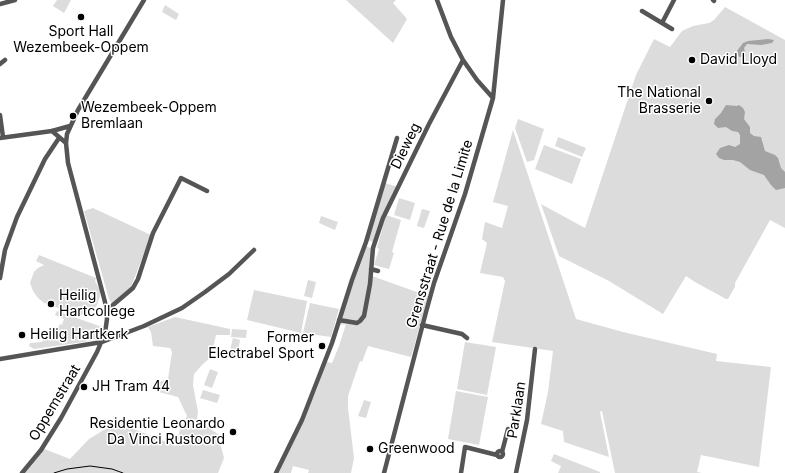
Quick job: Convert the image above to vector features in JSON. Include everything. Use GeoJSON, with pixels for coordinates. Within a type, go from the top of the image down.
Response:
{"type":"FeatureCollection","features":[{"type":"Feature","properties":{"kind":"street"},"geometry":{"type":"LineString","coordinates":[[0,4],[15,0]]}},
{"type":"Feature","properties":{"kind":"street"},"geometry":{"type":"LineString","coordinates":[[0,278],[5,250],[17,217],[48,153],[68,127],[144,0]]}},
{"type":"Feature","properties":{"kind":"street"},"geometry":{"type":"LineString","coordinates":[[437,0],[451,37],[463,60],[477,80],[493,98]]}},
{"type":"Feature","properties":{"kind":"street","name":"Grensstraat - Rue de la Limite"},"geometry":{"type":"LineString","coordinates":[[384,473],[434,283],[465,194],[493,98],[503,0]]}},
{"type":"Feature","properties":{"kind":"street"},"geometry":{"type":"LineString","coordinates":[[662,23],[674,0]]}},
{"type":"Feature","properties":{"kind":"street"},"geometry":{"type":"LineString","coordinates":[[642,11],[672,29]]}},
{"type":"Feature","properties":{"kind":"street"},"geometry":{"type":"LineString","coordinates":[[0,64],[5,60]]}},
{"type":"Feature","properties":{"kind":"street","name":"Dieweg"},"geometry":{"type":"LineString","coordinates":[[339,320],[355,323],[360,322],[363,318],[368,294],[374,245],[386,213],[429,124],[463,60]]}},
{"type":"Feature","properties":{"kind":"street"},"geometry":{"type":"LineString","coordinates":[[0,115],[1,138],[52,131],[68,127]]}},
{"type":"Feature","properties":{"kind":"street","name":"Oppemstraat"},"geometry":{"type":"LineString","coordinates":[[22,473],[41,450],[58,423],[102,342],[105,331],[106,310],[104,295],[68,163],[66,143],[68,127]]}},
{"type":"Feature","properties":{"kind":"street"},"geometry":{"type":"LineString","coordinates":[[52,131],[60,136],[66,143]]}},
{"type":"Feature","properties":{"kind":"street"},"geometry":{"type":"LineString","coordinates":[[276,473],[307,408],[339,320],[366,242],[397,138]]}},
{"type":"Feature","properties":{"kind":"street"},"geometry":{"type":"LineString","coordinates":[[106,310],[135,285],[153,233],[181,178],[207,191]]}},
{"type":"Feature","properties":{"kind":"street"},"geometry":{"type":"LineString","coordinates":[[366,242],[374,245]]}},
{"type":"Feature","properties":{"kind":"street"},"geometry":{"type":"LineString","coordinates":[[0,359],[102,342],[144,326],[182,308],[224,278],[254,250]]}},
{"type":"Feature","properties":{"kind":"street"},"geometry":{"type":"LineString","coordinates":[[371,269],[378,271]]}},
{"type":"Feature","properties":{"kind":"street"},"geometry":{"type":"LineString","coordinates":[[422,325],[462,334],[468,338]]}},
{"type":"Feature","properties":{"kind":"street","name":"Parklaan"},"geometry":{"type":"LineString","coordinates":[[516,473],[527,420],[535,349]]}},
{"type":"Feature","properties":{"kind":"street"},"geometry":{"type":"LineString","coordinates":[[462,473],[465,447],[497,455],[499,452],[502,452],[508,429]]}},
{"type":"Feature","properties":{"kind":"shaded area"},"geometry":{"type":"Polygon","coordinates":[[[57,0],[71,0],[64,13],[53,6],[57,0]]]}},
{"type":"Feature","properties":{"kind":"shaded area"},"geometry":{"type":"Polygon","coordinates":[[[346,0],[396,0],[393,3],[407,19],[393,43],[346,0]]]}},
{"type":"Feature","properties":{"kind":"shaded area"},"geometry":{"type":"Polygon","coordinates":[[[165,5],[179,14],[176,20],[162,12],[165,5]]]}},
{"type":"Feature","properties":{"kind":"shaded area"},"geometry":{"type":"Polygon","coordinates":[[[725,7],[785,40],[785,228],[770,220],[735,283],[735,287],[728,299],[686,276],[663,314],[609,281],[559,256],[541,204],[585,228],[636,75],[654,39],[670,47],[682,31],[693,26],[709,23],[714,20],[725,7]]]}},
{"type":"Feature","properties":{"kind":"shaded area"},"geometry":{"type":"Polygon","coordinates":[[[768,39],[774,40],[772,43],[761,45],[747,44],[744,48],[746,56],[739,57],[737,51],[743,43],[768,39]]]}},
{"type":"Feature","properties":{"kind":"shaded area"},"geometry":{"type":"Polygon","coordinates":[[[726,105],[739,105],[743,108],[745,112],[744,119],[750,127],[750,133],[754,136],[761,137],[765,151],[775,155],[778,158],[781,168],[785,172],[785,188],[776,190],[764,175],[750,170],[740,162],[719,158],[716,154],[720,148],[729,145],[735,147],[740,144],[740,135],[738,132],[732,131],[726,127],[718,128],[714,124],[715,119],[726,105]]]}},
{"type":"Feature","properties":{"kind":"shaded area"},"geometry":{"type":"Polygon","coordinates":[[[518,119],[544,129],[534,160],[527,162],[515,128],[518,119]]]}},
{"type":"Feature","properties":{"kind":"shaded area"},"geometry":{"type":"Polygon","coordinates":[[[513,130],[576,319],[623,332],[717,354],[716,361],[771,367],[759,467],[701,455],[697,472],[702,473],[615,473],[602,411],[600,412],[609,457],[564,442],[563,431],[541,424],[548,392],[553,351],[492,342],[505,281],[503,277],[480,273],[487,243],[482,239],[485,222],[502,228],[508,206],[493,202],[513,130]]]}},
{"type":"Feature","properties":{"kind":"shaded area"},"geometry":{"type":"Polygon","coordinates":[[[558,137],[586,148],[582,157],[555,146],[558,137]]]}},
{"type":"Feature","properties":{"kind":"shaded area"},"geometry":{"type":"Polygon","coordinates":[[[544,145],[581,159],[572,184],[535,169],[544,145]]]}},
{"type":"Feature","properties":{"kind":"shaded area"},"geometry":{"type":"Polygon","coordinates":[[[385,183],[398,187],[373,242],[368,240],[385,183]]]}},
{"type":"Feature","properties":{"kind":"shaded area"},"geometry":{"type":"Polygon","coordinates":[[[399,198],[415,203],[410,220],[394,215],[399,198]]]}},
{"type":"Feature","properties":{"kind":"shaded area"},"geometry":{"type":"Polygon","coordinates":[[[93,208],[151,235],[131,287],[112,304],[109,299],[84,211],[93,208]]]}},
{"type":"Feature","properties":{"kind":"shaded area"},"geometry":{"type":"Polygon","coordinates":[[[422,209],[430,211],[424,228],[417,226],[422,209]]]}},
{"type":"Feature","properties":{"kind":"shaded area"},"geometry":{"type":"Polygon","coordinates":[[[386,215],[401,220],[389,269],[374,265],[386,215]]]}},
{"type":"Feature","properties":{"kind":"shaded area"},"geometry":{"type":"Polygon","coordinates":[[[321,216],[338,222],[335,230],[319,223],[321,216]]]}},
{"type":"Feature","properties":{"kind":"shaded area"},"geometry":{"type":"Polygon","coordinates":[[[366,246],[374,250],[372,276],[428,296],[411,357],[368,346],[362,362],[360,361],[348,396],[354,458],[351,473],[308,473],[309,470],[293,466],[291,473],[278,473],[317,389],[326,362],[332,363],[339,346],[346,324],[339,325],[366,246]]]}},
{"type":"Feature","properties":{"kind":"shaded area"},"geometry":{"type":"Polygon","coordinates":[[[39,255],[96,278],[95,281],[100,290],[100,296],[97,305],[93,310],[87,314],[78,315],[44,303],[38,298],[30,283],[34,272],[44,265],[36,261],[39,255]]]}},
{"type":"Feature","properties":{"kind":"shaded area"},"geometry":{"type":"Polygon","coordinates":[[[308,280],[316,282],[312,298],[304,296],[308,280]]]}},
{"type":"Feature","properties":{"kind":"shaded area"},"geometry":{"type":"Polygon","coordinates":[[[254,290],[307,301],[301,333],[247,320],[254,290]]]}},
{"type":"Feature","properties":{"kind":"shaded area"},"geometry":{"type":"Polygon","coordinates":[[[310,303],[339,309],[331,337],[303,333],[310,303]]]}},
{"type":"Feature","properties":{"kind":"shaded area"},"geometry":{"type":"Polygon","coordinates":[[[57,311],[102,327],[101,333],[95,339],[84,342],[34,349],[29,346],[30,343],[42,342],[48,330],[56,332],[60,324],[62,325],[64,319],[55,315],[57,311]]]}},
{"type":"Feature","properties":{"kind":"shaded area"},"geometry":{"type":"Polygon","coordinates":[[[175,317],[230,329],[230,335],[216,335],[211,357],[194,374],[193,385],[198,412],[197,420],[218,434],[224,458],[218,473],[22,473],[42,448],[70,459],[89,439],[117,422],[176,446],[180,429],[187,416],[178,397],[155,391],[159,382],[168,379],[172,352],[170,348],[153,346],[151,332],[148,327],[175,317]]]}},
{"type":"Feature","properties":{"kind":"shaded area"},"geometry":{"type":"Polygon","coordinates":[[[232,329],[247,330],[246,338],[231,337],[232,329]]]}},
{"type":"Feature","properties":{"kind":"shaded area"},"geometry":{"type":"Polygon","coordinates":[[[233,338],[240,340],[237,356],[229,354],[233,338]]]}},
{"type":"Feature","properties":{"kind":"shaded area"},"geometry":{"type":"Polygon","coordinates":[[[465,342],[496,347],[487,395],[457,389],[465,342]]]}},
{"type":"Feature","properties":{"kind":"shaded area"},"geometry":{"type":"Polygon","coordinates":[[[210,369],[218,372],[212,388],[204,385],[210,369]]]}},
{"type":"Feature","properties":{"kind":"shaded area"},"geometry":{"type":"Polygon","coordinates":[[[203,390],[220,395],[217,403],[200,398],[203,390]]]}},
{"type":"Feature","properties":{"kind":"shaded area"},"geometry":{"type":"Polygon","coordinates":[[[456,391],[488,397],[479,445],[448,439],[456,391]]]}},
{"type":"Feature","properties":{"kind":"shaded area"},"geometry":{"type":"Polygon","coordinates":[[[364,400],[371,402],[366,418],[358,416],[364,400]]]}},
{"type":"Feature","properties":{"kind":"shaded area"},"geometry":{"type":"Polygon","coordinates":[[[554,454],[600,473],[558,473],[561,466],[551,461],[554,454]]]}},
{"type":"Feature","properties":{"kind":"tram line"},"geometry":{"type":"LineString","coordinates":[[54,473],[67,469],[90,466],[112,469],[123,473]]}},
{"type":"Feature","properties":{"kind":"place","name":"Sport Hall Wezembeek-Oppem"},"geometry":{"type":"Point","coordinates":[81,17]}},
{"type":"Feature","properties":{"kind":"place","name":"David Lloyd"},"geometry":{"type":"Point","coordinates":[692,60]}},
{"type":"Feature","properties":{"kind":"place","name":"The National Brasserie"},"geometry":{"type":"Point","coordinates":[709,101]}},
{"type":"Feature","properties":{"kind":"place","name":"Wezembeek-Oppem Bremlaan"},"geometry":{"type":"Point","coordinates":[73,116]}},
{"type":"Feature","properties":{"kind":"place","name":"Heilig Hartcollege"},"geometry":{"type":"Point","coordinates":[51,304]}},
{"type":"Feature","properties":{"kind":"place","name":"Heilig Hartkerk"},"geometry":{"type":"Point","coordinates":[22,335]}},
{"type":"Feature","properties":{"kind":"place","name":"Former Electrabel Sport"},"geometry":{"type":"Point","coordinates":[322,346]}},
{"type":"Feature","properties":{"kind":"place","name":"JH Tram 44"},"geometry":{"type":"Point","coordinates":[84,387]}},
{"type":"Feature","properties":{"kind":"place","name":"Residentie Leonardo Da Vinci Rustoord"},"geometry":{"type":"Point","coordinates":[233,432]}},
{"type":"Feature","properties":{"kind":"place","name":"Greenwood"},"geometry":{"type":"Point","coordinates":[370,449]}}]}
